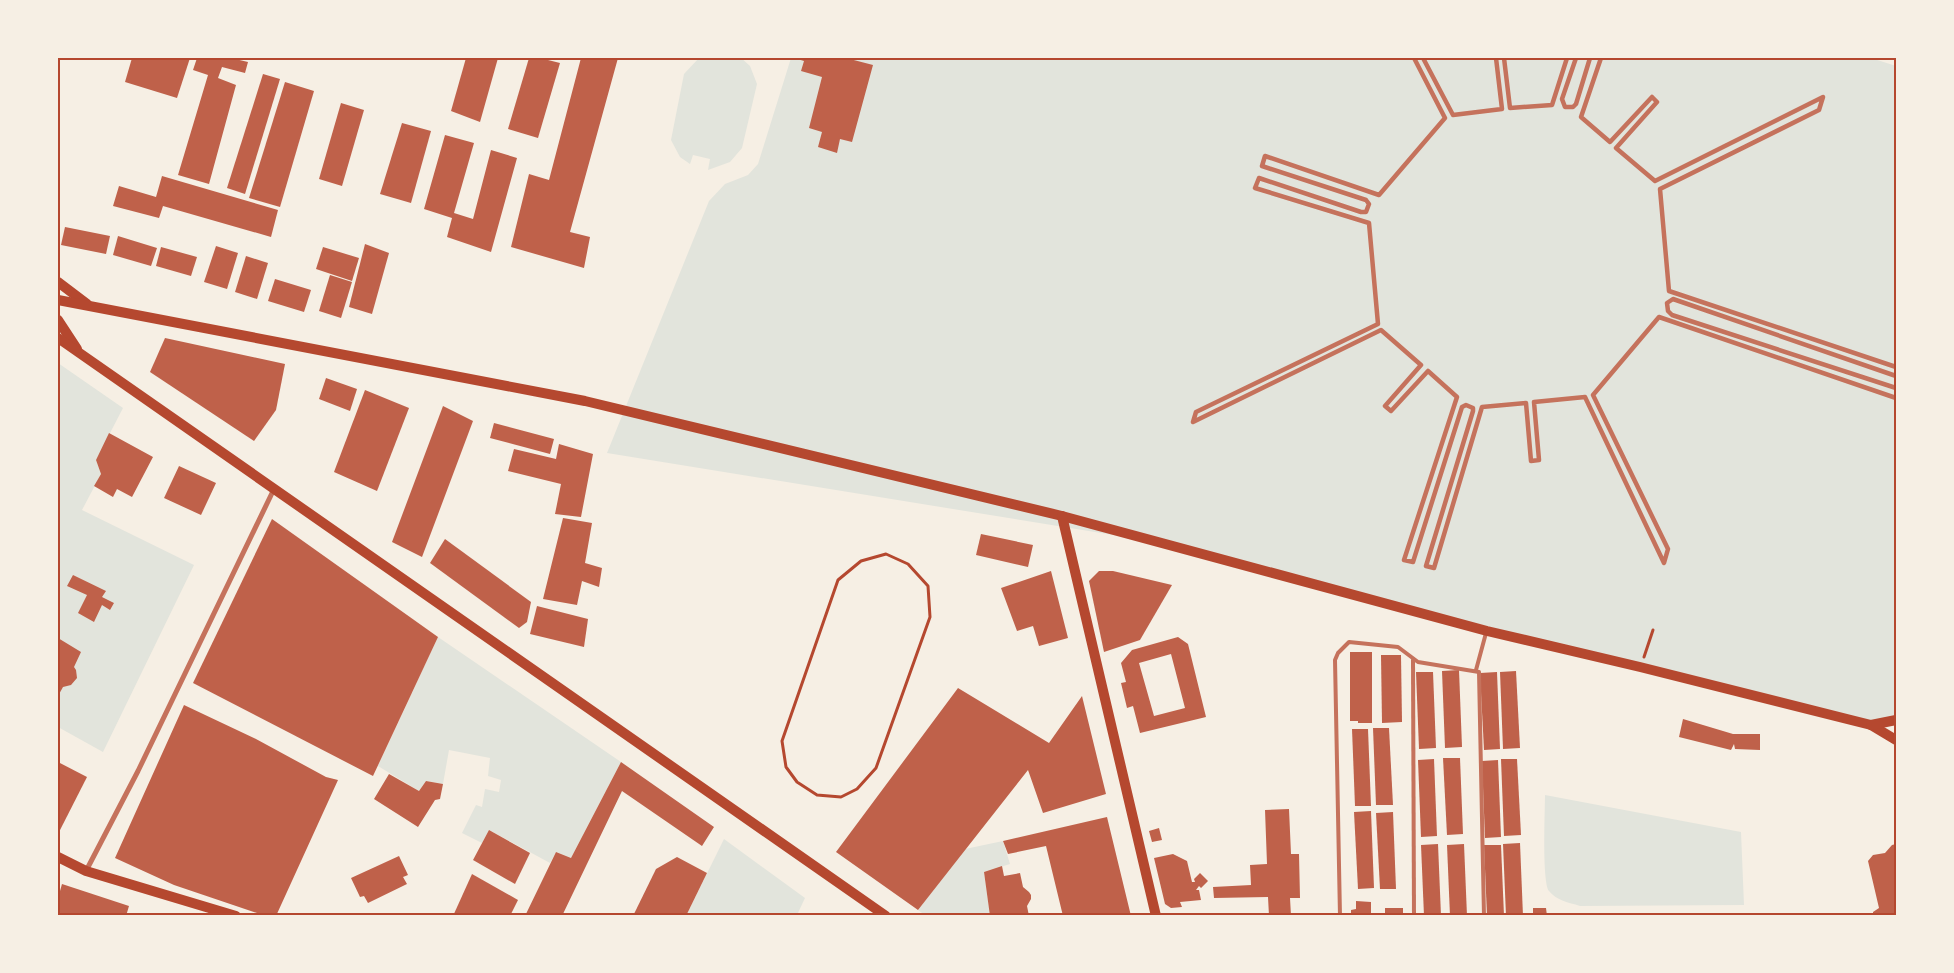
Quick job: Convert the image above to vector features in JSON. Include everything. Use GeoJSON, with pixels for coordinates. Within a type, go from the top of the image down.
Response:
{"type":"FeatureCollection","features":[{"type":"Feature","properties":{"kind":"main road"},"geometry":{"type":"LineString","coordinates":[[58,282],[91,306]]}},
{"type":"Feature","properties":{"kind":"main road"},"geometry":{"type":"LineString","coordinates":[[58,300],[585,401],[1062,516],[1487,631],[1871,725],[1896,740]]}},
{"type":"Feature","properties":{"kind":"main road"},"geometry":{"type":"LineString","coordinates":[[58,320],[82,355]]}},
{"type":"Feature","properties":{"kind":"main road"},"geometry":{"type":"LineString","coordinates":[[58,338],[886,916]]}},
{"type":"Feature","properties":{"kind":"main road"},"geometry":{"type":"LineString","coordinates":[[1062,516],[1156,916]]}},
{"type":"Feature","properties":{"kind":"main road"},"geometry":{"type":"LineString","coordinates":[[1871,725],[1896,720]]}},
{"type":"Feature","properties":{"kind":"main road"},"geometry":{"type":"LineString","coordinates":[[58,858],[86,871],[236,916]]}},
{"type":"Feature","properties":{"kind":"street"},"geometry":{"type":"LineString","coordinates":[[1414,58],[1445,118],[1379,195],[1265,156],[1262,166],[1366,200],[1369,204],[1366,212],[1361,212],[1259,178],[1256,188],[1369,223],[1378,324],[1196,412],[1193,422],[1381,330],[1421,365],[1385,406],[1391,411],[1428,371],[1457,397],[1404,560],[1413,562],[1462,407],[1470,406],[1473,408],[1473,411],[1426,566],[1434,568],[1482,407],[1526,403],[1531,461],[1539,460],[1534,402],[1585,398],[1664,563],[1668,549],[1593,395],[1659,317],[1896,398]]}},
{"type":"Feature","properties":{"kind":"street"},"geometry":{"type":"LineString","coordinates":[[1423,58],[1453,115],[1502,109],[1496,58]]}},
{"type":"Feature","properties":{"kind":"street"},"geometry":{"type":"LineString","coordinates":[[1504,58],[1510,108],[1552,105],[1567,58]]}},
{"type":"Feature","properties":{"kind":"street"},"geometry":{"type":"LineString","coordinates":[[1576,58],[1562,99],[1565,107],[1570,108],[1576,104],[1590,58]]}},
{"type":"Feature","properties":{"kind":"street"},"geometry":{"type":"LineString","coordinates":[[1601,58],[1581,117],[1610,142],[1652,97],[1657,102],[1616,148],[1655,181],[1823,97],[1819,110],[1660,189],[1669,291],[1896,367]]}},
{"type":"Feature","properties":{"kind":"street"},"geometry":{"type":"LineString","coordinates":[[1896,376],[1673,299],[1667,303],[1668,311],[1672,315],[1896,388]]}},
{"type":"Feature","properties":{"kind":"street"},"geometry":{"type":"LineString","coordinates":[[86,871],[138,771],[274,490]]}},
{"type":"Feature","properties":{"kind":"lane"},"geometry":{"type":"LineString","coordinates":[[1476,670],[1487,631]]}},
{"type":"Feature","properties":{"kind":"lane"},"geometry":{"type":"LineString","coordinates":[[1340,916],[1335,660],[1338,653],[1349,642],[1398,647],[1418,662],[1476,670],[1480,674],[1484,916]]}},
{"type":"Feature","properties":{"kind":"lane"},"geometry":{"type":"LineString","coordinates":[[1413,660],[1414,916]]}},
{"type":"Feature","properties":{"kind":"path"},"geometry":{"type":"LineString","coordinates":[[886,554],[908,564],[928,586],[930,618],[876,768],[857,789],[841,796],[817,796],[797,782],[786,767],[782,741],[838,580],[861,561],[886,554]]}},
{"type":"Feature","properties":{"kind":"path"},"geometry":{"type":"LineString","coordinates":[[1640,667],[1653,630]]}},
{"type":"Feature","properties":{"kind":"shaded area"},"geometry":{"type":"Polygon","coordinates":[[[699,58],[741,58],[750,66],[757,84],[742,148],[730,162],[708,170],[710,159],[693,155],[690,164],[680,157],[671,140],[684,74],[699,58]]]}},
{"type":"Feature","properties":{"kind":"shaded area"},"geometry":{"type":"Polygon","coordinates":[[[791,58],[1871,58],[1896,66],[1896,720],[1871,725],[1163,543],[607,453],[709,201],[725,184],[748,175],[758,164],[791,58]]]}},
{"type":"Feature","properties":{"kind":"shaded area"},"geometry":{"type":"Polygon","coordinates":[[[58,363],[123,408],[96,460],[101,474],[82,510],[194,565],[103,752],[58,727],[58,363]]]}},
{"type":"Feature","properties":{"kind":"shaded area"},"geometry":{"type":"Polygon","coordinates":[[[438,637],[621,762],[571,858],[556,852],[550,863],[489,830],[482,843],[462,833],[476,805],[482,807],[485,789],[499,792],[501,780],[488,776],[490,758],[449,750],[443,784],[426,781],[419,791],[378,766],[438,637]]]}},
{"type":"Feature","properties":{"kind":"shaded area"},"geometry":{"type":"Polygon","coordinates":[[[1545,795],[1741,832],[1744,905],[1580,906],[1559,899],[1549,891],[1545,874],[1545,795]]]}},
{"type":"Feature","properties":{"kind":"shaded area"},"geometry":{"type":"Polygon","coordinates":[[[724,839],[805,898],[797,915],[686,916],[724,839]]]}},
{"type":"Feature","properties":{"kind":"shaded area"},"geometry":{"type":"Polygon","coordinates":[[[1003,841],[1010,864],[984,872],[990,915],[925,915],[918,910],[965,849],[1003,841]]]}},
{"type":"Feature","properties":{"kind":"building"},"geometry":{"type":"Polygon","coordinates":[[[132,58],[190,58],[177,98],[125,82],[132,58]]]}},
{"type":"Feature","properties":{"kind":"building"},"geometry":{"type":"Polygon","coordinates":[[[197,58],[231,58],[248,62],[245,73],[222,67],[218,78],[236,85],[209,184],[178,175],[208,75],[193,70],[197,58]]]}},
{"type":"Feature","properties":{"kind":"building"},"geometry":{"type":"Polygon","coordinates":[[[466,58],[498,58],[480,122],[451,111],[466,58]]]}},
{"type":"Feature","properties":{"kind":"building"},"geometry":{"type":"Polygon","coordinates":[[[529,58],[540,58],[560,63],[538,138],[508,129],[529,58]]]}},
{"type":"Feature","properties":{"kind":"building"},"geometry":{"type":"Polygon","coordinates":[[[581,58],[618,58],[570,232],[590,237],[584,268],[511,247],[529,174],[549,180],[581,58]]]}},
{"type":"Feature","properties":{"kind":"building"},"geometry":{"type":"Polygon","coordinates":[[[794,58],[846,58],[873,65],[852,142],[840,139],[837,153],[818,147],[822,132],[809,128],[822,77],[801,71],[804,61],[794,58]]]}},
{"type":"Feature","properties":{"kind":"building"},"geometry":{"type":"Polygon","coordinates":[[[263,74],[280,79],[245,194],[227,188],[263,74]]]}},
{"type":"Feature","properties":{"kind":"building"},"geometry":{"type":"Polygon","coordinates":[[[285,82],[314,91],[280,207],[249,198],[285,82]]]}},
{"type":"Feature","properties":{"kind":"building"},"geometry":{"type":"Polygon","coordinates":[[[341,103],[364,110],[342,186],[319,179],[341,103]]]}},
{"type":"Feature","properties":{"kind":"building"},"geometry":{"type":"Polygon","coordinates":[[[402,123],[431,131],[411,203],[380,194],[402,123]]]}},
{"type":"Feature","properties":{"kind":"building"},"geometry":{"type":"Polygon","coordinates":[[[445,135],[474,143],[454,213],[473,219],[491,150],[517,158],[491,252],[447,237],[452,218],[424,209],[445,135]]]}},
{"type":"Feature","properties":{"kind":"building"},"geometry":{"type":"Polygon","coordinates":[[[162,176],[278,210],[271,237],[163,206],[159,218],[113,206],[119,186],[156,197],[162,176]]]}},
{"type":"Feature","properties":{"kind":"building"},"geometry":{"type":"Polygon","coordinates":[[[65,227],[110,236],[106,254],[61,245],[65,227]]]}},
{"type":"Feature","properties":{"kind":"building"},"geometry":{"type":"Polygon","coordinates":[[[118,236],[157,248],[151,266],[113,255],[118,236]]]}},
{"type":"Feature","properties":{"kind":"building"},"geometry":{"type":"Polygon","coordinates":[[[365,244],[389,253],[372,314],[349,307],[365,244]]]}},
{"type":"Feature","properties":{"kind":"building"},"geometry":{"type":"Polygon","coordinates":[[[216,246],[238,253],[227,289],[204,282],[216,246]]]}},
{"type":"Feature","properties":{"kind":"building"},"geometry":{"type":"Polygon","coordinates":[[[161,247],[197,257],[191,276],[156,266],[161,247]]]}},
{"type":"Feature","properties":{"kind":"building"},"geometry":{"type":"Polygon","coordinates":[[[323,247],[359,258],[352,281],[316,269],[323,247]]]}},
{"type":"Feature","properties":{"kind":"building"},"geometry":{"type":"Polygon","coordinates":[[[246,256],[268,263],[257,299],[235,292],[246,256]]]}},
{"type":"Feature","properties":{"kind":"building"},"geometry":{"type":"Polygon","coordinates":[[[330,275],[352,282],[341,318],[319,311],[330,275]]]}},
{"type":"Feature","properties":{"kind":"building"},"geometry":{"type":"Polygon","coordinates":[[[275,279],[311,290],[304,312],[268,301],[275,279]]]}},
{"type":"Feature","properties":{"kind":"building"},"geometry":{"type":"Polygon","coordinates":[[[165,338],[285,364],[276,410],[254,441],[150,372],[165,338]]]}},
{"type":"Feature","properties":{"kind":"building"},"geometry":{"type":"Polygon","coordinates":[[[326,378],[357,389],[350,411],[319,399],[326,378]]]}},
{"type":"Feature","properties":{"kind":"building"},"geometry":{"type":"Polygon","coordinates":[[[365,390],[409,408],[377,491],[334,472],[365,390]]]}},
{"type":"Feature","properties":{"kind":"building"},"geometry":{"type":"Polygon","coordinates":[[[443,406],[473,421],[422,557],[392,542],[443,406]]]}},
{"type":"Feature","properties":{"kind":"building"},"geometry":{"type":"Polygon","coordinates":[[[494,423],[554,439],[550,454],[490,438],[494,423]]]}},
{"type":"Feature","properties":{"kind":"building"},"geometry":{"type":"Polygon","coordinates":[[[109,433],[153,457],[132,497],[117,489],[113,497],[94,486],[101,474],[96,460],[109,433]]]}},
{"type":"Feature","properties":{"kind":"building"},"geometry":{"type":"Polygon","coordinates":[[[559,444],[593,454],[581,517],[555,514],[561,484],[508,471],[514,449],[556,459],[559,444]]]}},
{"type":"Feature","properties":{"kind":"building"},"geometry":{"type":"Polygon","coordinates":[[[179,466],[216,483],[201,515],[164,498],[179,466]]]}},
{"type":"Feature","properties":{"kind":"building"},"geometry":{"type":"Polygon","coordinates":[[[563,518],[592,523],[585,563],[602,568],[599,587],[582,581],[577,605],[543,599],[563,518]]]}},
{"type":"Feature","properties":{"kind":"building"},"geometry":{"type":"Polygon","coordinates":[[[272,519],[438,637],[373,776],[193,683],[272,519]]]}},
{"type":"Feature","properties":{"kind":"building"},"geometry":{"type":"Polygon","coordinates":[[[981,534],[1033,545],[1028,567],[976,555],[981,534]]]}},
{"type":"Feature","properties":{"kind":"building"},"geometry":{"type":"Polygon","coordinates":[[[445,539],[531,602],[527,622],[519,628],[430,563],[445,539]]]}},
{"type":"Feature","properties":{"kind":"building"},"geometry":{"type":"Polygon","coordinates":[[[1051,571],[1068,638],[1039,646],[1033,626],[1017,631],[1001,588],[1051,571]]]}},
{"type":"Feature","properties":{"kind":"building"},"geometry":{"type":"Polygon","coordinates":[[[1099,571],[1113,571],[1172,585],[1140,640],[1104,652],[1089,581],[1099,571]]]}},
{"type":"Feature","properties":{"kind":"building"},"geometry":{"type":"Polygon","coordinates":[[[73,575],[106,591],[102,597],[114,603],[110,610],[102,605],[94,622],[78,613],[87,595],[67,586],[73,575]]]}},
{"type":"Feature","properties":{"kind":"building"},"geometry":{"type":"Polygon","coordinates":[[[537,606],[588,619],[584,647],[530,634],[537,606]]]}},
{"type":"Feature","properties":{"kind":"building"},"geometry":{"type":"Polygon","coordinates":[[[1178,637],[1188,644],[1206,717],[1140,733],[1133,706],[1127,708],[1121,683],[1126,682],[1121,663],[1132,650],[1178,637]],[[1171,654],[1139,663],[1154,716],[1185,708],[1171,654]]]}},
{"type":"Feature","properties":{"kind":"building"},"geometry":{"type":"Polygon","coordinates":[[[58,638],[81,652],[74,667],[77,678],[71,685],[63,687],[58,696],[58,638]]]}},
{"type":"Feature","properties":{"kind":"building"},"geometry":{"type":"Polygon","coordinates":[[[1350,652],[1372,652],[1372,723],[1350,721],[1350,652]]]}},
{"type":"Feature","properties":{"kind":"building"},"geometry":{"type":"Polygon","coordinates":[[[1381,655],[1401,655],[1402,722],[1382,723],[1381,655]]]}},
{"type":"Feature","properties":{"kind":"building"},"geometry":{"type":"Polygon","coordinates":[[[1459,670],[1462,747],[1445,748],[1442,671],[1459,670]]]}},
{"type":"Feature","properties":{"kind":"building"},"geometry":{"type":"Polygon","coordinates":[[[1516,671],[1520,748],[1503,749],[1500,672],[1516,671]]]}},
{"type":"Feature","properties":{"kind":"building"},"geometry":{"type":"Polygon","coordinates":[[[1416,672],[1433,672],[1436,748],[1419,749],[1416,672]]]}},
{"type":"Feature","properties":{"kind":"building"},"geometry":{"type":"Polygon","coordinates":[[[1497,672],[1500,749],[1484,750],[1480,673],[1497,672]]]}},
{"type":"Feature","properties":{"kind":"building"},"geometry":{"type":"Polygon","coordinates":[[[958,688],[1049,743],[1082,696],[1106,794],[1043,813],[1028,770],[918,910],[836,852],[958,688]]]}},
{"type":"Feature","properties":{"kind":"building"},"geometry":{"type":"Polygon","coordinates":[[[184,705],[256,739],[326,777],[338,780],[276,916],[266,916],[174,885],[115,858],[184,705]]]}},
{"type":"Feature","properties":{"kind":"building"},"geometry":{"type":"Polygon","coordinates":[[[1683,719],[1733,734],[1760,734],[1760,750],[1735,749],[1734,744],[1731,750],[1679,737],[1683,719]]]}},
{"type":"Feature","properties":{"kind":"building"},"geometry":{"type":"Polygon","coordinates":[[[1373,728],[1389,728],[1393,805],[1376,805],[1373,728]]]}},
{"type":"Feature","properties":{"kind":"building"},"geometry":{"type":"Polygon","coordinates":[[[1352,729],[1368,729],[1371,806],[1355,806],[1352,729]]]}},
{"type":"Feature","properties":{"kind":"building"},"geometry":{"type":"Polygon","coordinates":[[[1443,758],[1460,758],[1463,834],[1447,835],[1443,758]]]}},
{"type":"Feature","properties":{"kind":"building"},"geometry":{"type":"Polygon","coordinates":[[[1434,759],[1437,836],[1421,837],[1418,760],[1434,759]]]}},
{"type":"Feature","properties":{"kind":"building"},"geometry":{"type":"Polygon","coordinates":[[[1501,759],[1517,759],[1521,835],[1504,836],[1501,759]]]}},
{"type":"Feature","properties":{"kind":"building"},"geometry":{"type":"Polygon","coordinates":[[[1498,760],[1501,837],[1485,838],[1482,761],[1498,760]]]}},
{"type":"Feature","properties":{"kind":"building"},"geometry":{"type":"Polygon","coordinates":[[[58,762],[87,777],[58,834],[58,762]]]}},
{"type":"Feature","properties":{"kind":"building"},"geometry":{"type":"Polygon","coordinates":[[[621,762],[714,827],[702,846],[622,791],[562,916],[525,916],[556,852],[571,858],[621,762]]]}},
{"type":"Feature","properties":{"kind":"building"},"geometry":{"type":"Polygon","coordinates":[[[389,774],[419,791],[426,781],[443,784],[440,799],[435,800],[418,827],[374,799],[389,774]]]}},
{"type":"Feature","properties":{"kind":"building"},"geometry":{"type":"Polygon","coordinates":[[[1289,809],[1291,854],[1299,854],[1300,898],[1290,898],[1291,916],[1269,916],[1268,897],[1214,898],[1213,887],[1251,885],[1250,865],[1267,864],[1265,810],[1289,809]]]}},
{"type":"Feature","properties":{"kind":"building"},"geometry":{"type":"Polygon","coordinates":[[[1371,811],[1374,888],[1358,889],[1354,812],[1371,811]]]}},
{"type":"Feature","properties":{"kind":"building"},"geometry":{"type":"Polygon","coordinates":[[[1393,812],[1396,889],[1380,889],[1376,813],[1393,812]]]}},
{"type":"Feature","properties":{"kind":"building"},"geometry":{"type":"Polygon","coordinates":[[[1107,817],[1131,916],[1063,916],[1046,846],[1008,854],[1003,841],[1107,817]]]}},
{"type":"Feature","properties":{"kind":"building"},"geometry":{"type":"Polygon","coordinates":[[[1159,828],[1162,840],[1152,842],[1149,831],[1159,828]]]}},
{"type":"Feature","properties":{"kind":"building"},"geometry":{"type":"Polygon","coordinates":[[[489,830],[530,853],[515,884],[473,860],[489,830]]]}},
{"type":"Feature","properties":{"kind":"building"},"geometry":{"type":"Polygon","coordinates":[[[1520,843],[1523,916],[1506,916],[1503,844],[1520,843]]]}},
{"type":"Feature","properties":{"kind":"building"},"geometry":{"type":"Polygon","coordinates":[[[1438,844],[1441,916],[1424,916],[1421,845],[1438,844]]]}},
{"type":"Feature","properties":{"kind":"building"},"geometry":{"type":"Polygon","coordinates":[[[1464,844],[1467,916],[1450,916],[1447,845],[1464,844]]]}},
{"type":"Feature","properties":{"kind":"building"},"geometry":{"type":"Polygon","coordinates":[[[1896,844],[1896,916],[1873,916],[1873,912],[1879,908],[1868,861],[1873,855],[1885,853],[1892,845],[1896,844]]]}},
{"type":"Feature","properties":{"kind":"building"},"geometry":{"type":"Polygon","coordinates":[[[1484,845],[1501,845],[1504,916],[1487,916],[1484,845]]]}},
{"type":"Feature","properties":{"kind":"building"},"geometry":{"type":"Polygon","coordinates":[[[1173,854],[1187,861],[1192,882],[1195,882],[1194,879],[1200,873],[1208,881],[1196,890],[1199,890],[1201,900],[1180,902],[1182,907],[1171,908],[1165,904],[1154,858],[1173,854]]]}},
{"type":"Feature","properties":{"kind":"building"},"geometry":{"type":"Polygon","coordinates":[[[399,856],[408,875],[403,877],[407,884],[368,903],[364,896],[360,897],[351,878],[399,856]]]}},
{"type":"Feature","properties":{"kind":"building"},"geometry":{"type":"Polygon","coordinates":[[[677,857],[707,873],[686,916],[633,916],[656,869],[677,857]]]}},
{"type":"Feature","properties":{"kind":"building"},"geometry":{"type":"Polygon","coordinates":[[[1002,866],[1004,876],[1020,873],[1023,887],[1031,895],[1027,906],[1029,916],[990,916],[984,872],[1002,866]]]}},
{"type":"Feature","properties":{"kind":"building"},"geometry":{"type":"Polygon","coordinates":[[[472,874],[518,900],[510,916],[453,916],[472,874]]]}},
{"type":"Feature","properties":{"kind":"building"},"geometry":{"type":"Polygon","coordinates":[[[62,884],[129,906],[126,916],[67,916],[58,912],[58,898],[62,884]]]}},
{"type":"Feature","properties":{"kind":"building"},"geometry":{"type":"Polygon","coordinates":[[[1356,901],[1371,902],[1371,916],[1351,916],[1351,910],[1356,909],[1356,901]]]}},
{"type":"Feature","properties":{"kind":"building"},"geometry":{"type":"Polygon","coordinates":[[[1385,908],[1403,908],[1403,916],[1385,916],[1385,908]]]}},
{"type":"Feature","properties":{"kind":"building"},"geometry":{"type":"Polygon","coordinates":[[[1533,908],[1546,908],[1547,916],[1533,916],[1533,908]]]}}]}
